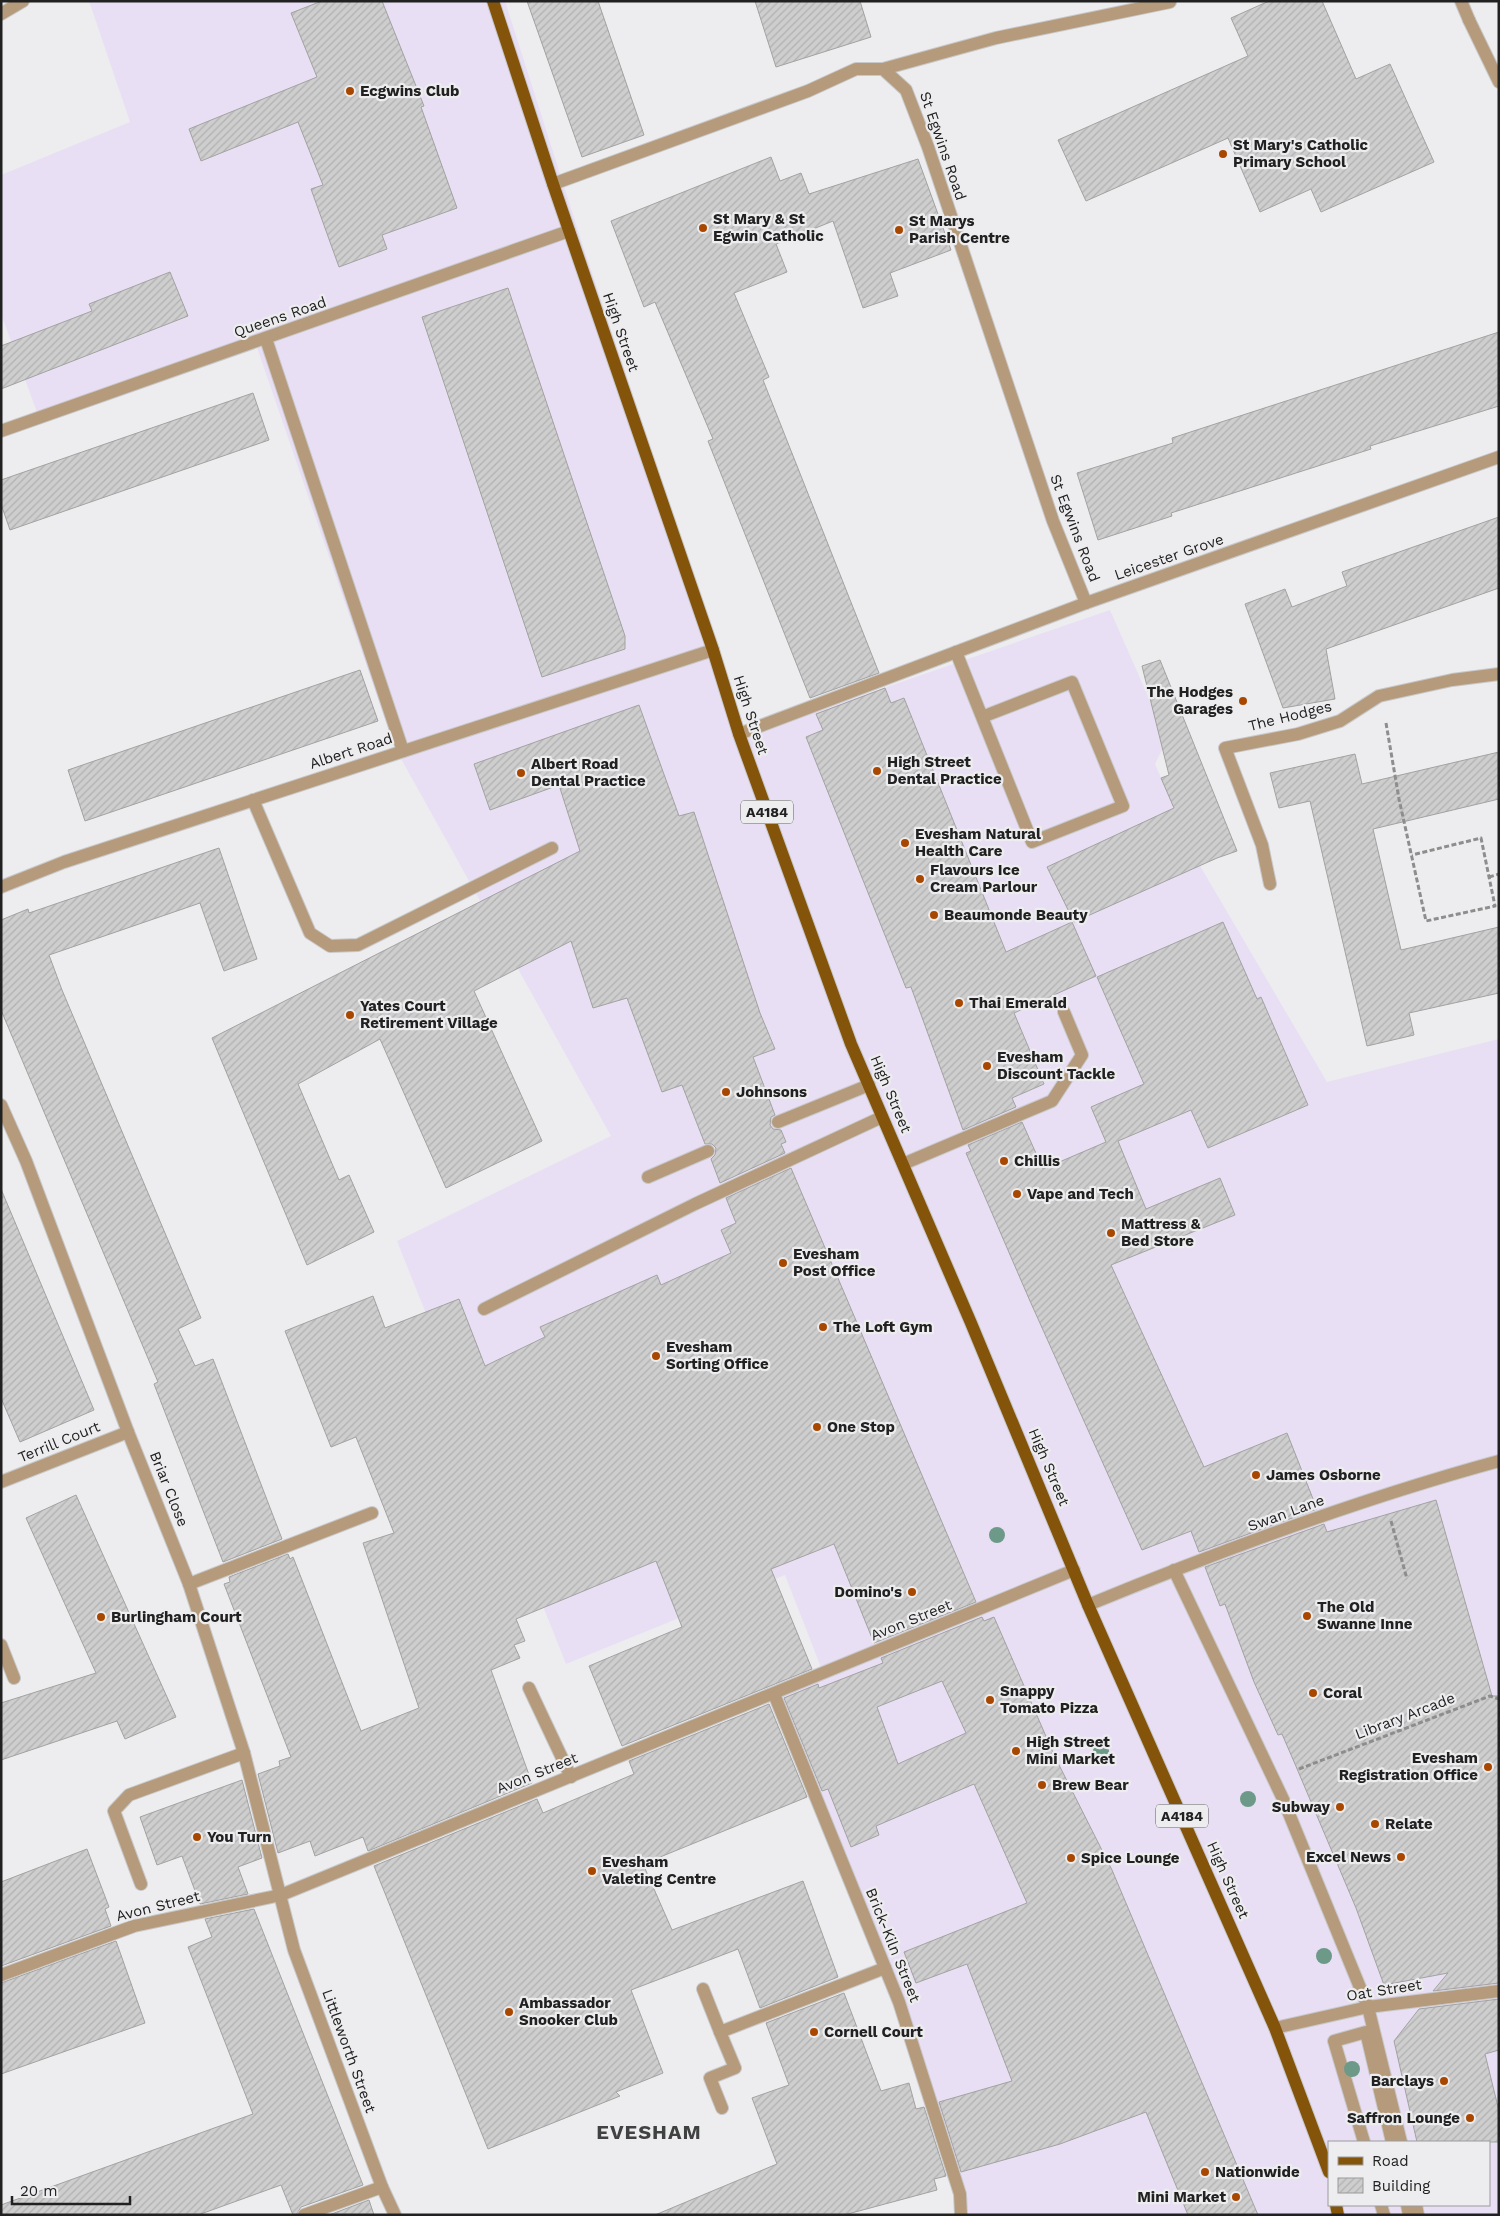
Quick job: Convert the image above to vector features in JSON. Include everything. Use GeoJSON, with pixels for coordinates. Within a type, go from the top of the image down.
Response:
{"type":"FeatureCollection","features":[{"type":"Feature","properties":{"kind":"main road","name":"High Street"},"geometry":{"type":"LineString","coordinates":[[494,1],[553,184],[713,650],[739,734],[851,1044],[1088,1605],[1275,2028],[1328,2169]]}},
{"type":"Feature","properties":{"kind":"street"},"geometry":{"type":"LineString","coordinates":[[1,14],[23,1]]}},
{"type":"Feature","properties":{"kind":"street"},"geometry":{"type":"LineString","coordinates":[[1461,1],[1468,20],[1499,82]]}},
{"type":"Feature","properties":{"kind":"street"},"geometry":{"type":"LineString","coordinates":[[553,184],[808,91],[856,69],[883,69],[996,38],[1170,2]]}},
{"type":"Feature","properties":{"kind":"street","name":"St Egwins Road"},"geometry":{"type":"LineString","coordinates":[[883,69],[906,90],[928,147],[1053,521],[1086,603]]}},
{"type":"Feature","properties":{"kind":"street","name":"Queens Road"},"geometry":{"type":"LineString","coordinates":[[1,431],[569,231]]}},
{"type":"Feature","properties":{"kind":"street"},"geometry":{"type":"LineString","coordinates":[[266,339],[403,751]]}},
{"type":"Feature","properties":{"kind":"street","name":"Leicester Grove"},"geometry":{"type":"LineString","coordinates":[[739,734],[1086,603],[1499,457]]}},
{"type":"Feature","properties":{"kind":"street","name":"Albert Road"},"geometry":{"type":"LineString","coordinates":[[1,887],[64,862],[713,650]]}},
{"type":"Feature","properties":{"kind":"street"},"geometry":{"type":"LineString","coordinates":[[956,652],[982,718],[1032,842],[1123,806],[1072,682],[982,718]]}},
{"type":"Feature","properties":{"kind":"street","name":"The Hodges"},"geometry":{"type":"LineString","coordinates":[[1270,884],[1262,845],[1225,748],[1298,734],[1340,721],[1379,696],[1452,680],[1499,674]]}},
{"type":"Feature","properties":{"kind":"street"},"geometry":{"type":"LineString","coordinates":[[253,800],[310,933],[330,946],[358,945],[552,848]]}},
{"type":"Feature","properties":{"kind":"street"},"geometry":{"type":"LineString","coordinates":[[903,1164],[1052,1101],[1082,1055],[1064,1012]]}},
{"type":"Feature","properties":{"kind":"street"},"geometry":{"type":"LineString","coordinates":[[778,1122],[869,1085]]}},
{"type":"Feature","properties":{"kind":"street","name":"Briar Close"},"geometry":{"type":"LineString","coordinates":[[1,1105],[26,1161],[128,1432],[189,1584],[244,1753],[281,1895]]}},
{"type":"Feature","properties":{"kind":"street"},"geometry":{"type":"LineString","coordinates":[[484,1309],[695,1204],[882,1116]]}},
{"type":"Feature","properties":{"kind":"street"},"geometry":{"type":"LineString","coordinates":[[648,1177],[708,1151]]}},
{"type":"Feature","properties":{"kind":"street","name":"Terrill Court"},"geometry":{"type":"LineString","coordinates":[[1,1482],[128,1432]]}},
{"type":"Feature","properties":{"kind":"street","name":"Swan Lane"},"geometry":{"type":"LineString","coordinates":[[1088,1605],[1174,1570],[1384,1494],[1498,1464]]}},
{"type":"Feature","properties":{"kind":"street"},"geometry":{"type":"LineString","coordinates":[[189,1584],[372,1513]]}},
{"type":"Feature","properties":{"kind":"street","name":"Avon Street"},"geometry":{"type":"LineString","coordinates":[[1,1975],[134,1926],[281,1895],[1074,1570]]}},
{"type":"Feature","properties":{"kind":"street"},"geometry":{"type":"LineString","coordinates":[[1174,1570],[1283,1799],[1368,2008],[1401,2141]]}},
{"type":"Feature","properties":{"kind":"street"},"geometry":{"type":"LineString","coordinates":[[1,1645],[14,1678]]}},
{"type":"Feature","properties":{"kind":"street"},"geometry":{"type":"LineString","coordinates":[[529,1688],[571,1777]]}},
{"type":"Feature","properties":{"kind":"street","name":"Brick-Kiln Street"},"geometry":{"type":"LineString","coordinates":[[774,1694],[899,2002],[960,2194],[961,2215]]}},
{"type":"Feature","properties":{"kind":"street"},"geometry":{"type":"LineString","coordinates":[[141,1884],[114,1811],[129,1795],[244,1753]]}},
{"type":"Feature","properties":{"kind":"street","name":"Littleworth Street"},"geometry":{"type":"LineString","coordinates":[[281,1895],[294,1950],[382,2187],[395,2215]]}},
{"type":"Feature","properties":{"kind":"street"},"geometry":{"type":"LineString","coordinates":[[720,2032],[885,1968]]}},
{"type":"Feature","properties":{"kind":"street"},"geometry":{"type":"LineString","coordinates":[[703,1989],[735,2068],[710,2078],[722,2108]]}},
{"type":"Feature","properties":{"kind":"street","name":"Oat Street"},"geometry":{"type":"LineString","coordinates":[[1275,2028],[1368,2008],[1499,1991]]}},
{"type":"Feature","properties":{"kind":"street"},"geometry":{"type":"LineString","coordinates":[[1364,2141],[1334,2041],[1366,2032],[1392,2141]]}},
{"type":"Feature","properties":{"kind":"street"},"geometry":{"type":"LineString","coordinates":[[304,2215],[382,2187]]}},
{"type":"Feature","properties":{"kind":"path"},"geometry":{"type":"LineString","coordinates":[[1379,696],[1412,855],[1426,921],[1495,906],[1481,838],[1412,855]]}},
{"type":"Feature","properties":{"kind":"path"},"geometry":{"type":"LineString","coordinates":[[1489,877],[1499,874]]}},
{"type":"Feature","properties":{"kind":"path"},"geometry":{"type":"LineString","coordinates":[[1384,1494],[1407,1579]]}},
{"type":"Feature","properties":{"kind":"path","name":"Library Arcade"},"geometry":{"type":"LineString","coordinates":[[1272,1779],[1490,1696],[1499,1700]]}},
{"type":"Feature","properties":{"kind":"shaded area"},"geometry":{"type":"Polygon","coordinates":[[[89,1],[505,1],[585,252],[747,735],[1110,610],[1151,703],[1164,746],[1155,764],[1199,864],[1327,1082],[1499,1039],[1499,2215],[965,2215],[964,2193],[776,1690],[822,1670],[785,1575],[566,1664],[397,1241],[611,1136],[395,748],[254,339],[38,415],[1,314],[1,175],[130,122],[89,1]]]}},
{"type":"Feature","properties":{"kind":"building"},"geometry":{"type":"Polygon","coordinates":[[[322,1],[382,1],[424,106],[421,107],[457,208],[382,235],[387,249],[339,267],[311,189],[323,185],[298,122],[201,161],[189,129],[317,77],[291,13],[322,1]]]}},
{"type":"Feature","properties":{"kind":"building"},"geometry":{"type":"Polygon","coordinates":[[[527,1],[598,1],[644,135],[582,157],[527,1]]]}},
{"type":"Feature","properties":{"kind":"building"},"geometry":{"type":"Polygon","coordinates":[[[755,1],[860,1],[871,37],[776,67],[755,1]]]}},
{"type":"Feature","properties":{"kind":"building"},"geometry":{"type":"Polygon","coordinates":[[[1269,1],[1322,1],[1356,79],[1390,64],[1434,162],[1321,212],[1311,189],[1260,212],[1228,138],[1086,201],[1058,140],[1248,56],[1231,18],[1269,1]]]}},
{"type":"Feature","properties":{"kind":"building"},"geometry":{"type":"Polygon","coordinates":[[[771,157],[780,181],[801,173],[809,194],[918,159],[951,250],[890,273],[898,296],[863,308],[833,221],[776,244],[787,272],[734,293],[769,377],[763,380],[879,673],[810,698],[708,441],[713,439],[655,302],[644,307],[611,221],[771,157]]]}},
{"type":"Feature","properties":{"kind":"building"},"geometry":{"type":"Polygon","coordinates":[[[170,272],[188,316],[1,389],[1,346],[92,311],[89,304],[170,272]]]}},
{"type":"Feature","properties":{"kind":"building"},"geometry":{"type":"Polygon","coordinates":[[[508,288],[625,636],[625,649],[542,677],[422,317],[508,288]]]}},
{"type":"Feature","properties":{"kind":"building"},"geometry":{"type":"Polygon","coordinates":[[[1499,332],[1499,406],[1370,446],[1371,449],[1171,513],[1172,516],[1098,540],[1077,473],[1173,443],[1172,438],[1499,332]]]}},
{"type":"Feature","properties":{"kind":"building"},"geometry":{"type":"Polygon","coordinates":[[[253,393],[269,440],[10,530],[1,504],[1,480],[253,393]]]}},
{"type":"Feature","properties":{"kind":"building"},"geometry":{"type":"Polygon","coordinates":[[[1499,517],[1499,588],[1326,649],[1335,699],[1283,708],[1245,604],[1285,589],[1292,607],[1347,586],[1342,572],[1499,517]]]}},
{"type":"Feature","properties":{"kind":"building"},"geometry":{"type":"Polygon","coordinates":[[[1160,660],[1237,851],[1217,858],[1074,922],[1047,867],[1174,808],[1161,778],[1169,775],[1142,666],[1160,660]]]}},
{"type":"Feature","properties":{"kind":"building"},"geometry":{"type":"Polygon","coordinates":[[[360,670],[378,721],[85,821],[68,770],[360,670]]]}},
{"type":"Feature","properties":{"kind":"building"},"geometry":{"type":"Polygon","coordinates":[[[885,688],[891,703],[904,698],[1006,952],[1072,922],[1096,976],[1014,1013],[1044,1084],[1012,1098],[1016,1107],[963,1130],[911,987],[906,988],[806,737],[823,730],[816,714],[885,688]]]}},
{"type":"Feature","properties":{"kind":"building","name":"Yates Court Retirement Village"},"geometry":{"type":"Polygon","coordinates":[[[639,705],[679,816],[694,812],[760,1013],[775,1049],[753,1057],[775,1115],[771,1117],[770,1125],[773,1129],[781,1130],[786,1142],[781,1144],[785,1153],[720,1183],[711,1159],[715,1155],[716,1148],[712,1144],[705,1144],[682,1085],[662,1092],[627,998],[593,1008],[571,941],[474,991],[542,1141],[446,1188],[380,1039],[298,1084],[339,1180],[349,1175],[374,1232],[307,1265],[212,1038],[580,851],[559,785],[490,810],[474,764],[639,705]]]}},
{"type":"Feature","properties":{"kind":"building"},"geometry":{"type":"Polygon","coordinates":[[[1499,752],[1499,799],[1373,829],[1401,950],[1499,927],[1499,993],[1409,1013],[1414,1035],[1367,1046],[1310,801],[1279,808],[1270,773],[1355,754],[1362,784],[1499,752]]]}},
{"type":"Feature","properties":{"kind":"building"},"geometry":{"type":"Polygon","coordinates":[[[219,848],[257,959],[224,971],[200,903],[49,955],[62,990],[201,1318],[178,1329],[195,1366],[213,1359],[282,1539],[223,1562],[154,1384],[158,1382],[1,1010],[1,920],[28,909],[29,913],[219,848]]]}},
{"type":"Feature","properties":{"kind":"building"},"geometry":{"type":"Polygon","coordinates":[[[1223,922],[1257,999],[1261,997],[1308,1105],[1208,1148],[1191,1110],[1118,1141],[1146,1209],[1220,1178],[1235,1215],[1111,1265],[1204,1467],[1287,1433],[1317,1509],[1199,1552],[1191,1531],[1142,1550],[966,1153],[971,1151],[968,1145],[1022,1122],[1043,1169],[1106,1142],[1091,1107],[1144,1084],[1097,977],[1223,922]]]}},
{"type":"Feature","properties":{"kind":"building"},"geometry":{"type":"Polygon","coordinates":[[[791,1168],[976,1602],[874,1643],[834,1544],[771,1569],[812,1669],[622,1746],[589,1666],[682,1627],[656,1561],[516,1619],[525,1641],[514,1645],[520,1658],[491,1670],[532,1783],[368,1851],[363,1837],[315,1856],[310,1841],[278,1853],[258,1774],[280,1766],[279,1761],[291,1757],[224,1584],[230,1582],[229,1577],[288,1554],[290,1559],[293,1557],[361,1731],[419,1708],[363,1543],[394,1533],[356,1437],[331,1447],[285,1331],[373,1296],[385,1328],[459,1299],[485,1366],[545,1337],[540,1327],[657,1275],[661,1285],[731,1253],[721,1230],[736,1223],[726,1198],[791,1168]]]}},
{"type":"Feature","properties":{"kind":"building"},"geometry":{"type":"Polygon","coordinates":[[[1,1189],[94,1410],[20,1442],[1,1398],[1,1189]]]}},
{"type":"Feature","properties":{"kind":"building","name":"Burlingham Court"},"geometry":{"type":"Polygon","coordinates":[[[76,1495],[176,1717],[125,1739],[117,1721],[1,1760],[1,1703],[96,1673],[26,1518],[76,1495]]]}},
{"type":"Feature","properties":{"kind":"building"},"geometry":{"type":"Polygon","coordinates":[[[1436,1500],[1492,1696],[1499,1696],[1499,1983],[1433,1991],[1448,1973],[1384,1985],[1356,1908],[1295,1764],[1282,1734],[1278,1735],[1254,1682],[1225,1604],[1220,1606],[1205,1567],[1324,1524],[1327,1532],[1436,1500]]]}},
{"type":"Feature","properties":{"kind":"building"},"geometry":{"type":"Polygon","coordinates":[[[982,1617],[984,1621],[994,1617],[1055,1757],[1112,1870],[1258,2215],[1188,2215],[1146,2112],[1060,2144],[961,2172],[939,2102],[1012,2081],[967,1964],[916,1983],[904,1952],[1027,1903],[974,1784],[876,1826],[879,1835],[851,1847],[828,1789],[822,1791],[784,1698],[818,1684],[819,1688],[883,1663],[881,1658],[982,1617]],[[942,1681],[877,1707],[898,1764],[966,1733],[942,1681]]]}},
{"type":"Feature","properties":{"kind":"building"},"geometry":{"type":"Polygon","coordinates":[[[769,1704],[807,1797],[643,1864],[672,1930],[803,1881],[838,1977],[760,2008],[738,1949],[631,1990],[663,2073],[616,2092],[620,2096],[488,2149],[374,1866],[537,1799],[543,1813],[634,1774],[629,1761],[769,1704]]]}},
{"type":"Feature","properties":{"kind":"building","name":"You Turn"},"geometry":{"type":"Polygon","coordinates":[[[242,1780],[262,1858],[238,1867],[248,1894],[200,1904],[182,1856],[157,1865],[140,1817],[242,1780]]]}},
{"type":"Feature","properties":{"kind":"building"},"geometry":{"type":"Polygon","coordinates":[[[87,1849],[109,1907],[105,1909],[111,1926],[1,1966],[1,1882],[87,1849]]]}},
{"type":"Feature","properties":{"kind":"building"},"geometry":{"type":"Polygon","coordinates":[[[254,1909],[363,2185],[301,2207],[296,2215],[293,2215],[281,2185],[198,2215],[1,2215],[1,2205],[253,2114],[188,1947],[212,1937],[205,1919],[254,1909]]]}},
{"type":"Feature","properties":{"kind":"building"},"geometry":{"type":"Polygon","coordinates":[[[116,1941],[145,2023],[1,2074],[1,1983],[116,1941]]]}},
{"type":"Feature","properties":{"kind":"building"},"geometry":{"type":"Polygon","coordinates":[[[844,1993],[881,2091],[909,2083],[916,2109],[924,2107],[946,2176],[934,2179],[937,2190],[844,2215],[655,2215],[777,2164],[752,2098],[789,2085],[766,2023],[844,1993]]]}},
{"type":"Feature","properties":{"kind":"building","name":"Barclays"},"geometry":{"type":"Polygon","coordinates":[[[1499,1999],[1499,2050],[1485,2054],[1499,2111],[1499,2142],[1417,2141],[1394,2041],[1419,2009],[1499,1999]]]}},
{"type":"Feature","properties":{"kind":"building"},"geometry":{"type":"Polygon","coordinates":[[[369,2200],[374,2215],[329,2215],[369,2200]]]}},
{"type":"Feature","properties":{"kind":"place","name":"Ecgwins Club"},"geometry":{"type":"Point","coordinates":[350,91]}},
{"type":"Feature","properties":{"kind":"place","name":"St Mary's Catholic Primary School"},"geometry":{"type":"Point","coordinates":[1223,154]}},
{"type":"Feature","properties":{"kind":"place","name":"St Mary & St Egwin Catholic"},"geometry":{"type":"Point","coordinates":[703,228]}},
{"type":"Feature","properties":{"kind":"place","name":"St Marys Parish Centre"},"geometry":{"type":"Point","coordinates":[899,230]}},
{"type":"Feature","properties":{"kind":"place","name":"The Hodges Garages"},"geometry":{"type":"Point","coordinates":[1243,701]}},
{"type":"Feature","properties":{"kind":"place","name":"High Street Dental Practice"},"geometry":{"type":"Point","coordinates":[877,771]}},
{"type":"Feature","properties":{"kind":"place","name":"Albert Road Dental Practice"},"geometry":{"type":"Point","coordinates":[521,773]}},
{"type":"Feature","properties":{"kind":"place","name":"Evesham Natural Health Care"},"geometry":{"type":"Point","coordinates":[905,843]}},
{"type":"Feature","properties":{"kind":"place","name":"Flavours Ice Cream Parlour"},"geometry":{"type":"Point","coordinates":[920,879]}},
{"type":"Feature","properties":{"kind":"place","name":"Beaumonde Beauty"},"geometry":{"type":"Point","coordinates":[934,915]}},
{"type":"Feature","properties":{"kind":"place","name":"Thai Emerald"},"geometry":{"type":"Point","coordinates":[959,1003]}},
{"type":"Feature","properties":{"kind":"place","name":"Yates Court Retirement Village"},"geometry":{"type":"Point","coordinates":[350,1015]}},
{"type":"Feature","properties":{"kind":"place","name":"Evesham Discount Tackle"},"geometry":{"type":"Point","coordinates":[987,1066]}},
{"type":"Feature","properties":{"kind":"place","name":"Johnsons"},"geometry":{"type":"Point","coordinates":[726,1092]}},
{"type":"Feature","properties":{"kind":"place","name":"Chillis"},"geometry":{"type":"Point","coordinates":[1004,1161]}},
{"type":"Feature","properties":{"kind":"place","name":"Vape and Tech"},"geometry":{"type":"Point","coordinates":[1017,1194]}},
{"type":"Feature","properties":{"kind":"place","name":"Mattress & Bed Store"},"geometry":{"type":"Point","coordinates":[1111,1233]}},
{"type":"Feature","properties":{"kind":"place","name":"Evesham Post Office"},"geometry":{"type":"Point","coordinates":[783,1263]}},
{"type":"Feature","properties":{"kind":"place","name":"The Loft Gym"},"geometry":{"type":"Point","coordinates":[823,1327]}},
{"type":"Feature","properties":{"kind":"place","name":"Evesham Sorting Office"},"geometry":{"type":"Point","coordinates":[656,1356]}},
{"type":"Feature","properties":{"kind":"place","name":"One Stop"},"geometry":{"type":"Point","coordinates":[817,1427]}},
{"type":"Feature","properties":{"kind":"place","name":"James Osborne"},"geometry":{"type":"Point","coordinates":[1256,1475]}},
{"type":"Feature","properties":{"kind":"place","name":"Domino's"},"geometry":{"type":"Point","coordinates":[912,1592]}},
{"type":"Feature","properties":{"kind":"place","name":"The Old Swanne Inne"},"geometry":{"type":"Point","coordinates":[1307,1616]}},
{"type":"Feature","properties":{"kind":"place","name":"Burlingham Court"},"geometry":{"type":"Point","coordinates":[101,1617]}},
{"type":"Feature","properties":{"kind":"place","name":"Coral"},"geometry":{"type":"Point","coordinates":[1313,1693]}},
{"type":"Feature","properties":{"kind":"place","name":"Snappy Tomato Pizza"},"geometry":{"type":"Point","coordinates":[990,1700]}},
{"type":"Feature","properties":{"kind":"place","name":"High Street Mini Market"},"geometry":{"type":"Point","coordinates":[1016,1751]}},
{"type":"Feature","properties":{"kind":"place","name":"Evesham Registration Office"},"geometry":{"type":"Point","coordinates":[1488,1767]}},
{"type":"Feature","properties":{"kind":"place","name":"Brew Bear"},"geometry":{"type":"Point","coordinates":[1042,1785]}},
{"type":"Feature","properties":{"kind":"place","name":"Subway"},"geometry":{"type":"Point","coordinates":[1340,1807]}},
{"type":"Feature","properties":{"kind":"place","name":"Relate"},"geometry":{"type":"Point","coordinates":[1375,1824]}},
{"type":"Feature","properties":{"kind":"place","name":"You Turn"},"geometry":{"type":"Point","coordinates":[197,1837]}},
{"type":"Feature","properties":{"kind":"place","name":"Excel News"},"geometry":{"type":"Point","coordinates":[1401,1857]}},
{"type":"Feature","properties":{"kind":"place","name":"Spice Lounge"},"geometry":{"type":"Point","coordinates":[1071,1858]}},
{"type":"Feature","properties":{"kind":"place","name":"Evesham Valeting Centre"},"geometry":{"type":"Point","coordinates":[592,1871]}},
{"type":"Feature","properties":{"kind":"place","name":"Ambassador Snooker Club"},"geometry":{"type":"Point","coordinates":[509,2012]}},
{"type":"Feature","properties":{"kind":"place","name":"Cornell Court"},"geometry":{"type":"Point","coordinates":[814,2032]}},
{"type":"Feature","properties":{"kind":"place","name":"Barclays"},"geometry":{"type":"Point","coordinates":[1444,2081]}},
{"type":"Feature","properties":{"kind":"place","name":"Saffron Lounge"},"geometry":{"type":"Point","coordinates":[1470,2118]}},
{"type":"Feature","properties":{"kind":"place","name":"Nationwide"},"geometry":{"type":"Point","coordinates":[1205,2172]}},
{"type":"Feature","properties":{"kind":"place","name":"Mini Market"},"geometry":{"type":"Point","coordinates":[1236,2197]}},
{"type":"Feature","properties":{"kind":"district","name":"EVESHAM"},"geometry":{"type":"Point","coordinates":[649,2132]}}]}
